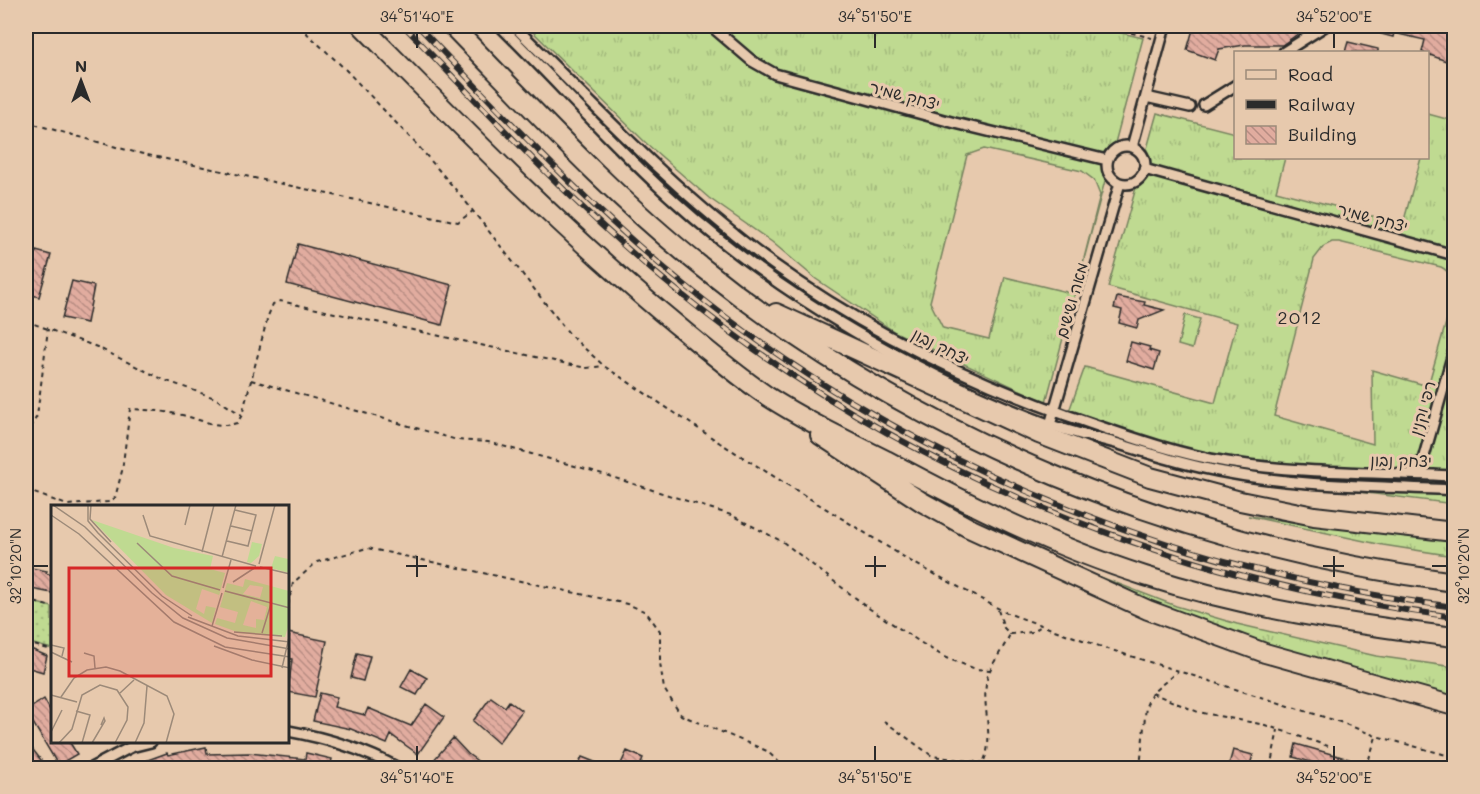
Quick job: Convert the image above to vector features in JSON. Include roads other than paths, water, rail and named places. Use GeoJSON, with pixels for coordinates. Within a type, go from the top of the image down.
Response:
{"type":"FeatureCollection","features":[{"type":"Feature","properties":{"kind":"highway"},"geometry":{"type":"LineString","coordinates":[[362,26],[532,198],[623,280],[837,449],[922,502],[969,528],[1086,582],[1218,637],[1345,677],[1455,706]]}},
{"type":"Feature","properties":{"kind":"highway"},"geometry":{"type":"LineString","coordinates":[[452,26],[605,181],[651,224],[739,296],[835,363],[888,394],[1058,478],[1160,516],[1218,533],[1323,557],[1455,582]]}},
{"type":"Feature","properties":{"kind":"highway"},"geometry":{"type":"LineString","coordinates":[[739,296],[1039,434],[1150,477],[1240,501],[1314,516],[1455,532]]}},
{"type":"Feature","properties":{"kind":"highway"},"geometry":{"type":"LineString","coordinates":[[768,396],[988,514],[1039,537],[1143,576],[1204,593],[1303,615],[1455,638]]}},
{"type":"Feature","properties":{"kind":"street","name":"יצחק נבון"},"geometry":{"type":"LineString","coordinates":[[500,26],[672,199],[742,256],[818,308],[916,364],[982,397],[1050,425],[1185,464],[1230,474],[1348,487],[1455,490]]}},
{"type":"Feature","properties":{"kind":"street","name":"יצחק נבון"},"geometry":{"type":"LineString","coordinates":[[514,26],[643,154],[724,225],[772,263],[828,302],[928,357],[1013,396],[1133,438],[1226,461],[1339,473],[1455,476]]}},
{"type":"Feature","properties":{"kind":"street","name":"יצחק שמיר"},"geometry":{"type":"LineString","coordinates":[[711,26],[752,61],[775,74],[955,123],[1107,160]]}},
{"type":"Feature","properties":{"kind":"street"},"geometry":{"type":"LineString","coordinates":[[1132,147],[1165,26]]}},
{"type":"Feature","properties":{"kind":"street"},"geometry":{"type":"LineString","coordinates":[[1286,51],[1325,26]]}},
{"type":"Feature","properties":{"kind":"street"},"geometry":{"type":"LineString","coordinates":[[1204,105],[1234,86]]}},
{"type":"Feature","properties":{"kind":"street"},"geometry":{"type":"LineString","coordinates":[[1146,97],[1190,107]]}},
{"type":"Feature","properties":{"kind":"street"},"geometry":{"type":"LineString","coordinates":[[1132,147],[1144,158],[1144,169],[1136,181],[1120,183],[1108,172],[1107,160],[1116,149],[1132,147]]}},
{"type":"Feature","properties":{"kind":"street","name":"יצחק שמיר"},"geometry":{"type":"LineString","coordinates":[[1144,169],[1455,255]]}},
{"type":"Feature","properties":{"kind":"street","name":"מאה ושישים"},"geometry":{"type":"LineString","coordinates":[[1050,425],[1120,183]]}},
{"type":"Feature","properties":{"kind":"street","name":"רפי וקנין"},"geometry":{"type":"LineString","coordinates":[[1419,474],[1455,350]]}},
{"type":"Feature","properties":{"kind":"street"},"geometry":{"type":"LineString","coordinates":[[290,731],[327,738],[375,755],[398,768]]}},
{"type":"Feature","properties":{"kind":"street"},"geometry":{"type":"LineString","coordinates":[[92,768],[131,747],[144,743]]}},
{"type":"Feature","properties":{"kind":"railway"},"geometry":{"type":"LineString","coordinates":[[404,26],[572,198],[643,262],[765,357],[855,414],[948,465],[1044,509],[1144,546],[1246,576],[1349,600],[1454,617]]}},
{"type":"Feature","properties":{"kind":"railway"},"geometry":{"type":"LineString","coordinates":[[418,26],[547,160],[649,255],[769,349],[858,405],[951,456],[1047,500],[1146,537],[1247,567],[1350,590],[1454,607]]}},
{"type":"Feature","properties":{"kind":"district","name":"2012"},"geometry":{"type":"Point","coordinates":[1300,317]}}]}
